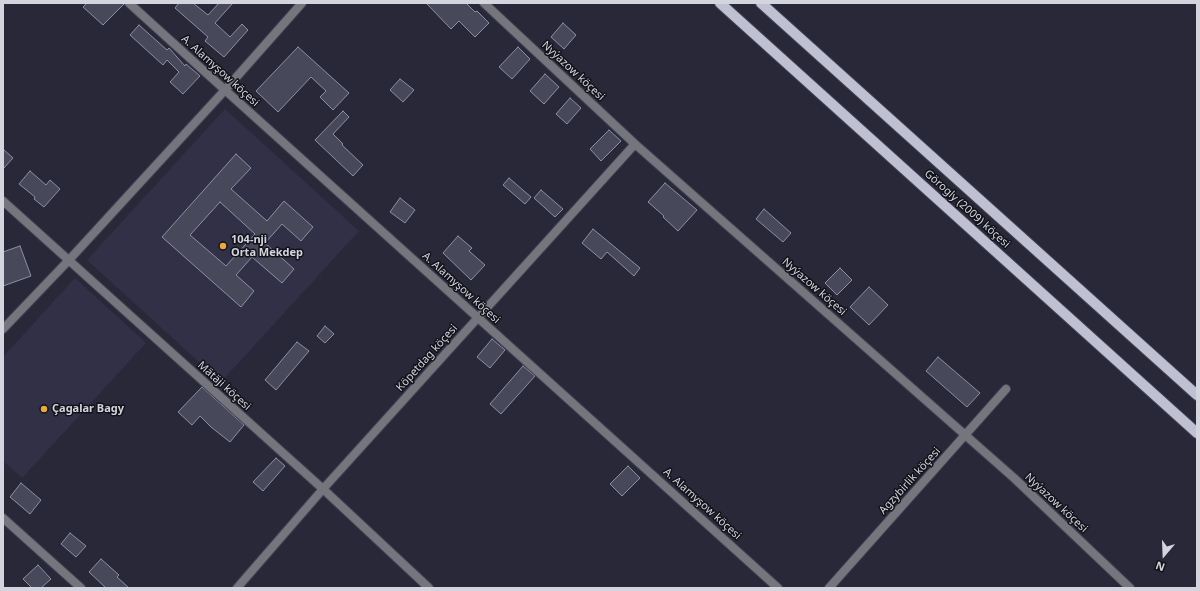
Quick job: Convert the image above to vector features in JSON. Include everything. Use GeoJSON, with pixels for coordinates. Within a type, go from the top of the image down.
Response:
{"type":"FeatureCollection","features":[{"type":"Feature","properties":{"kind":"main road","name":"Görogly (2009) köçesi"},"geometry":{"type":"LineString","coordinates":[[720,3],[1197,434]]}},
{"type":"Feature","properties":{"kind":"main road","name":"Görogly (2009) köçesi"},"geometry":{"type":"LineString","coordinates":[[761,3],[1197,395]]}},
{"type":"Feature","properties":{"kind":"street","name":"A. Alamyşow köçesi"},"geometry":{"type":"LineString","coordinates":[[129,3],[778,588]]}},
{"type":"Feature","properties":{"kind":"street"},"geometry":{"type":"LineString","coordinates":[[3,329],[69,260],[302,3]]}},
{"type":"Feature","properties":{"kind":"street","name":"Nyýazow köçesi"},"geometry":{"type":"LineString","coordinates":[[484,3],[635,144],[1014,478],[1130,588]]}},
{"type":"Feature","properties":{"kind":"street","name":"Köpetdag köçesi"},"geometry":{"type":"LineString","coordinates":[[237,588],[323,489],[635,144]]}},
{"type":"Feature","properties":{"kind":"street","name":"Mätäji köçesi"},"geometry":{"type":"LineString","coordinates":[[3,201],[323,489],[430,588]]}},
{"type":"Feature","properties":{"kind":"street","name":"Agzybirlik köçesi"},"geometry":{"type":"LineString","coordinates":[[829,588],[1006,388]]}},
{"type":"Feature","properties":{"kind":"street"},"geometry":{"type":"LineString","coordinates":[[3,518],[81,588]]}},
{"type":"Feature","properties":{"kind":"shaded area","name":"104-nji Orta Mekdep"},"geometry":{"type":"Polygon","coordinates":[[[225,109],[359,231],[221,382],[87,260],[225,109]]]}},
{"type":"Feature","properties":{"kind":"shaded area","name":"Çagalar Bagy"},"geometry":{"type":"Polygon","coordinates":[[[75,278],[146,343],[22,478],[3,461],[3,357],[75,278]]]}},
{"type":"Feature","properties":{"kind":"building"},"geometry":{"type":"Polygon","coordinates":[[[87,3],[124,4],[103,25],[83,7],[87,3]]]}},
{"type":"Feature","properties":{"kind":"building"},"geometry":{"type":"Polygon","coordinates":[[[179,3],[193,3],[208,15],[219,3],[233,3],[215,23],[230,37],[242,24],[248,30],[224,57],[205,41],[208,37],[175,8],[179,3]]]}},
{"type":"Feature","properties":{"kind":"building"},"geometry":{"type":"Polygon","coordinates":[[[426,3],[466,3],[489,23],[475,37],[459,21],[451,29],[426,3]]]}},
{"type":"Feature","properties":{"kind":"building"},"geometry":{"type":"Polygon","coordinates":[[[563,23],[576,35],[564,49],[551,37],[563,23]]]}},
{"type":"Feature","properties":{"kind":"building"},"geometry":{"type":"Polygon","coordinates":[[[139,25],[167,50],[169,48],[185,66],[186,64],[200,76],[183,94],[170,82],[179,72],[167,60],[163,65],[130,35],[139,25]]]}},
{"type":"Feature","properties":{"kind":"building"},"geometry":{"type":"Polygon","coordinates":[[[298,47],[349,93],[333,110],[320,97],[326,91],[311,77],[278,112],[256,91],[298,47]]]}},
{"type":"Feature","properties":{"kind":"building"},"geometry":{"type":"Polygon","coordinates":[[[518,47],[530,59],[512,79],[499,67],[518,47]]]}},
{"type":"Feature","properties":{"kind":"building"},"geometry":{"type":"Polygon","coordinates":[[[545,74],[559,87],[544,104],[530,91],[545,74]]]}},
{"type":"Feature","properties":{"kind":"building"},"geometry":{"type":"Polygon","coordinates":[[[400,79],[414,90],[403,102],[390,90],[400,79]]]}},
{"type":"Feature","properties":{"kind":"building"},"geometry":{"type":"Polygon","coordinates":[[[570,98],[581,108],[567,124],[556,114],[570,98]]]}},
{"type":"Feature","properties":{"kind":"building"},"geometry":{"type":"Polygon","coordinates":[[[343,111],[349,117],[333,134],[363,165],[353,176],[315,140],[343,111]]]}},
{"type":"Feature","properties":{"kind":"building"},"geometry":{"type":"Polygon","coordinates":[[[609,130],[621,141],[601,161],[590,149],[609,130]]]}},
{"type":"Feature","properties":{"kind":"building"},"geometry":{"type":"Polygon","coordinates":[[[3,149],[13,158],[3,169],[3,149]]]}},
{"type":"Feature","properties":{"kind":"building"},"geometry":{"type":"Polygon","coordinates":[[[236,154],[251,168],[231,189],[267,221],[284,201],[313,227],[301,241],[282,224],[265,243],[294,269],[282,283],[252,257],[236,275],[254,291],[241,307],[162,237],[236,154]],[[220,202],[190,235],[226,266],[255,234],[220,202]]]}},
{"type":"Feature","properties":{"kind":"building"},"geometry":{"type":"Polygon","coordinates":[[[30,171],[46,185],[50,180],[60,189],[44,207],[34,199],[35,197],[19,184],[30,171]]]}},
{"type":"Feature","properties":{"kind":"building"},"geometry":{"type":"Polygon","coordinates":[[[509,178],[531,197],[525,204],[503,185],[509,178]]]}},
{"type":"Feature","properties":{"kind":"building"},"geometry":{"type":"Polygon","coordinates":[[[665,183],[697,210],[678,231],[648,202],[665,183]]]}},
{"type":"Feature","properties":{"kind":"building"},"geometry":{"type":"Polygon","coordinates":[[[541,190],[563,209],[555,217],[534,198],[541,190]]]}},
{"type":"Feature","properties":{"kind":"building"},"geometry":{"type":"Polygon","coordinates":[[[400,198],[415,210],[405,223],[390,212],[400,198]]]}},
{"type":"Feature","properties":{"kind":"building"},"geometry":{"type":"Polygon","coordinates":[[[764,209],[791,233],[783,242],[756,219],[764,209]]]}},
{"type":"Feature","properties":{"kind":"building"},"geometry":{"type":"Polygon","coordinates":[[[593,229],[640,268],[634,276],[607,252],[601,259],[582,243],[593,229]]]}},
{"type":"Feature","properties":{"kind":"building"},"geometry":{"type":"Polygon","coordinates":[[[458,236],[472,248],[469,251],[485,265],[471,280],[443,253],[458,236]]]}},
{"type":"Feature","properties":{"kind":"building"},"geometry":{"type":"Polygon","coordinates":[[[20,246],[31,276],[3,286],[3,252],[20,246]]]}},
{"type":"Feature","properties":{"kind":"building"},"geometry":{"type":"Polygon","coordinates":[[[840,268],[852,280],[837,295],[825,283],[840,268]]]}},
{"type":"Feature","properties":{"kind":"building"},"geometry":{"type":"Polygon","coordinates":[[[869,287],[888,305],[869,325],[850,307],[869,287]]]}},
{"type":"Feature","properties":{"kind":"building"},"geometry":{"type":"Polygon","coordinates":[[[325,326],[334,334],[325,343],[317,336],[325,326]]]}},
{"type":"Feature","properties":{"kind":"building"},"geometry":{"type":"Polygon","coordinates":[[[492,339],[505,350],[490,368],[477,357],[492,339]]]}},
{"type":"Feature","properties":{"kind":"building"},"geometry":{"type":"Polygon","coordinates":[[[297,342],[309,351],[276,390],[265,380],[297,342]]]}},
{"type":"Feature","properties":{"kind":"building"},"geometry":{"type":"Polygon","coordinates":[[[938,357],[980,393],[967,407],[926,371],[938,357]]]}},
{"type":"Feature","properties":{"kind":"building"},"geometry":{"type":"Polygon","coordinates":[[[523,366],[535,376],[501,414],[490,404],[523,366]]]}},
{"type":"Feature","properties":{"kind":"building"},"geometry":{"type":"Polygon","coordinates":[[[202,387],[244,425],[230,442],[200,416],[192,425],[178,412],[202,387]]]}},
{"type":"Feature","properties":{"kind":"building"},"geometry":{"type":"Polygon","coordinates":[[[276,458],[285,466],[263,491],[253,482],[276,458]]]}},
{"type":"Feature","properties":{"kind":"building"},"geometry":{"type":"Polygon","coordinates":[[[628,466],[640,478],[622,496],[610,484],[628,466]]]}},
{"type":"Feature","properties":{"kind":"building"},"geometry":{"type":"Polygon","coordinates":[[[21,483],[41,500],[30,514],[10,497],[21,483]]]}},
{"type":"Feature","properties":{"kind":"building"},"geometry":{"type":"Polygon","coordinates":[[[70,533],[86,546],[76,557],[61,544],[70,533]]]}},
{"type":"Feature","properties":{"kind":"building"},"geometry":{"type":"Polygon","coordinates":[[[101,559],[119,575],[117,577],[129,588],[106,588],[89,572],[101,559]]]}},
{"type":"Feature","properties":{"kind":"building"},"geometry":{"type":"Polygon","coordinates":[[[38,565],[51,579],[41,588],[32,588],[23,579],[38,565]]]}},
{"type":"Feature","properties":{"kind":"place","name":"104-nji Orta Mekdep"},"geometry":{"type":"Point","coordinates":[223,246]}},
{"type":"Feature","properties":{"kind":"place","name":"Çagalar Bagy"},"geometry":{"type":"Point","coordinates":[44,409]}}]}
